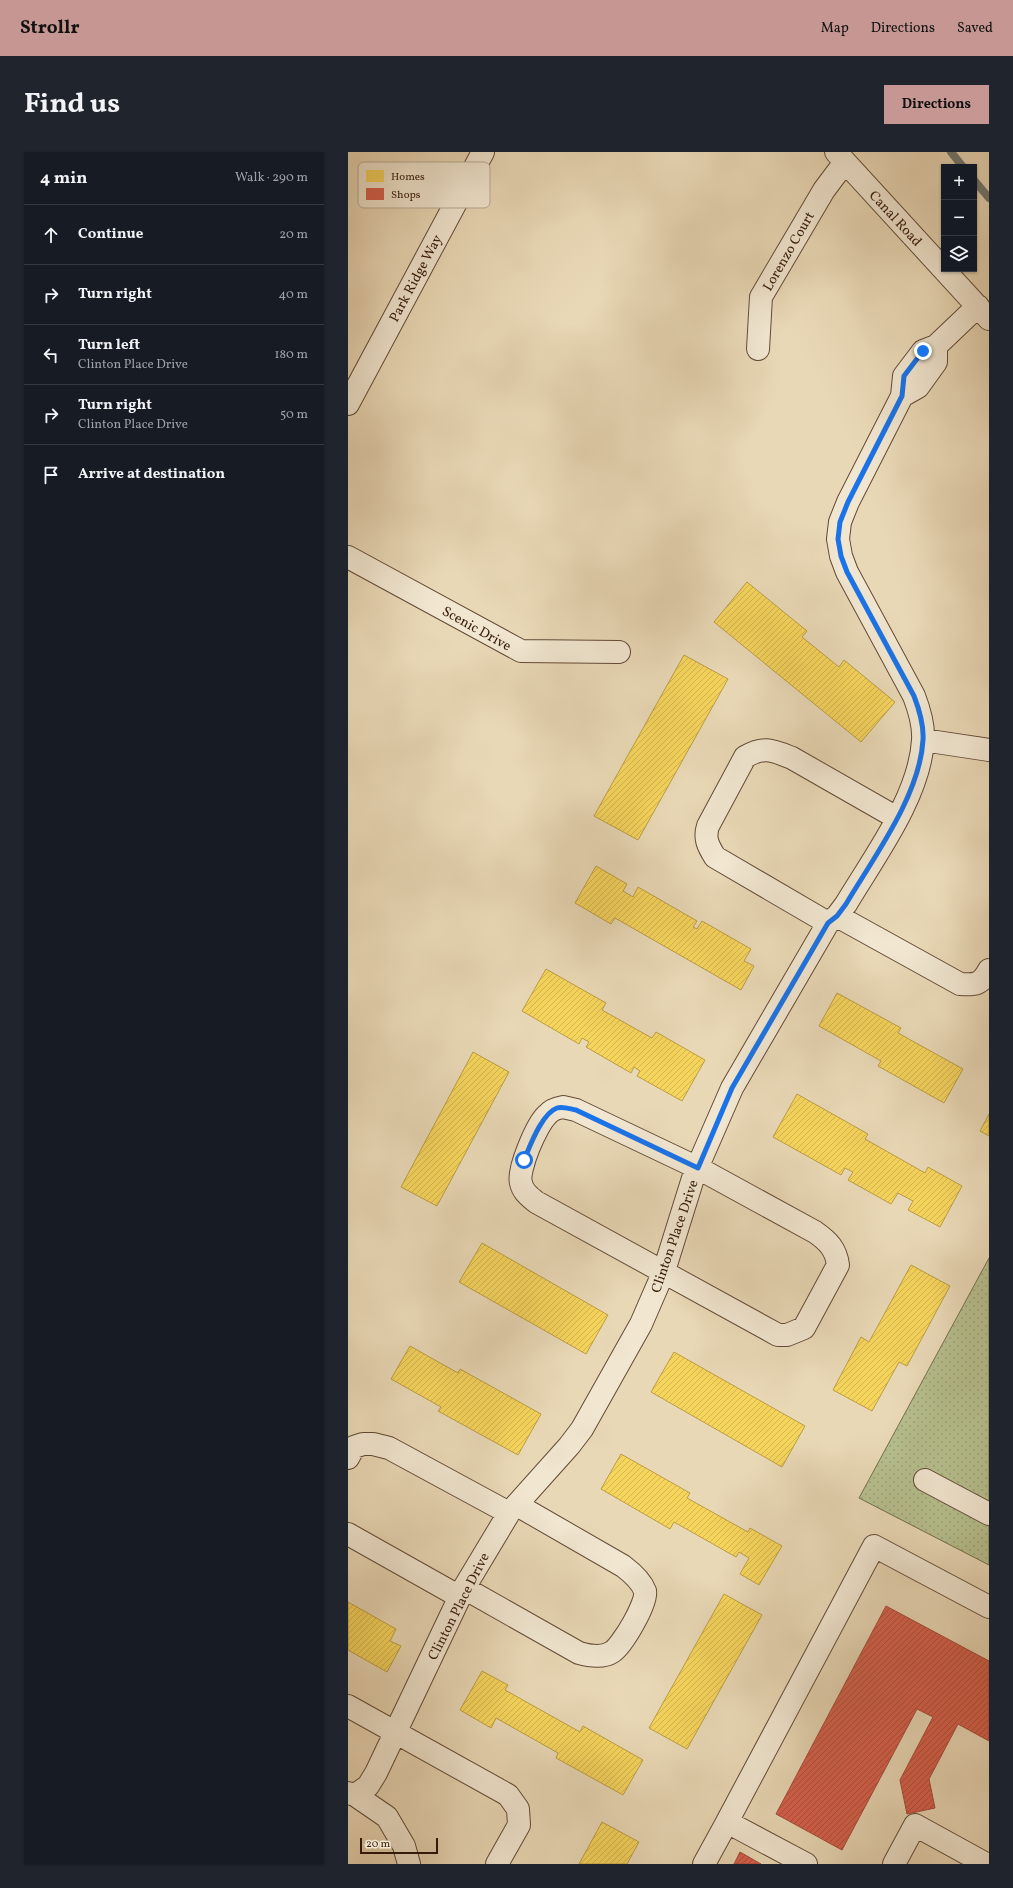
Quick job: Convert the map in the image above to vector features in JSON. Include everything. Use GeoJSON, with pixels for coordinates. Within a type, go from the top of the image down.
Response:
{"type":"FeatureCollection","features":[{"type":"Feature","properties":{"kind":"street","name":"Park Ridge Way"},"geometry":{"type":"LineString","coordinates":[[478,162],[483,152]]}},
{"type":"Feature","properties":{"kind":"street","name":"Canal Road"},"geometry":{"type":"LineString","coordinates":[[840,157],[983,313]]}},
{"type":"Feature","properties":{"kind":"street","name":"Lorenzo Court"},"geometry":{"type":"LineString","coordinates":[[758,349],[761,297],[824,190],[840,157]]}},
{"type":"Feature","properties":{"kind":"street","name":"Park Ridge Way"},"geometry":{"type":"LineString","coordinates":[[348,404],[453,208]]}},
{"type":"Feature","properties":{"kind":"street","name":"Clinton Place Drive"},"geometry":{"type":"LineString","coordinates":[[351,1794],[368,1786],[376,1773],[462,1593],[513,1509],[569,1446],[592,1414],[641,1324],[664,1271],[694,1175],[732,1088],[833,919],[897,818],[913,783],[923,740],[919,710],[914,696],[847,572],[841,556],[838,539],[840,522],[848,502],[902,396],[904,376],[923,351],[936,346],[983,313]]}},
{"type":"Feature","properties":{"kind":"street","name":"Scenic Drive"},"geometry":{"type":"LineString","coordinates":[[348,557],[521,651],[619,652]]}},
{"type":"Feature","properties":{"kind":"street"},"geometry":{"type":"LineString","coordinates":[[923,740],[989,750]]}},
{"type":"Feature","properties":{"kind":"street"},"geometry":{"type":"LineString","coordinates":[[897,818],[792,758],[776,751],[764,749],[756,751],[745,757],[708,826],[705,835],[709,848],[714,857],[960,984],[974,985],[984,980],[989,970]]}},
{"type":"Feature","properties":{"kind":"street"},"geometry":{"type":"LineString","coordinates":[[563,1107],[576,1110],[698,1168],[815,1232],[833,1247],[837,1256],[838,1265],[804,1328],[787,1335],[778,1335],[664,1271],[536,1202],[526,1194],[521,1182],[521,1170],[524,1160],[546,1115],[557,1108],[563,1107]]}},
{"type":"Feature","properties":{"kind":"street"},"geometry":{"type":"LineString","coordinates":[[348,1458],[354,1447],[363,1444],[373,1444],[388,1448],[513,1509],[623,1566],[634,1574],[641,1583],[645,1592],[644,1602],[619,1646],[612,1653],[601,1656],[580,1654],[348,1534]]}},
{"type":"Feature","properties":{"kind":"street"},"geometry":{"type":"LineString","coordinates":[[924,1480],[989,1514]]}},
{"type":"Feature","properties":{"kind":"street"},"geometry":{"type":"LineString","coordinates":[[704,1864],[874,1546],[989,1607]]}},
{"type":"Feature","properties":{"kind":"street"},"geometry":{"type":"LineString","coordinates":[[348,1706],[508,1795],[518,1809],[519,1825],[498,1864]]}},
{"type":"Feature","properties":{"kind":"street","name":"Clinton Place Drive"},"geometry":{"type":"LineString","coordinates":[[351,1794],[387,1817],[404,1846],[410,1864]]}},
{"type":"Feature","properties":{"kind":"street"},"geometry":{"type":"LineString","coordinates":[[727,1822],[806,1864]]}},
{"type":"Feature","properties":{"kind":"street"},"geometry":{"type":"LineString","coordinates":[[894,1864],[915,1825],[986,1864]]}},
{"type":"Feature","properties":{"kind":"green space"},"geometry":{"type":"Polygon","coordinates":[[[989,1258],[989,1565],[859,1498],[989,1258]]]}},
{"type":"Feature","properties":{"kind":"building: Homes"},"geometry":{"type":"Polygon","coordinates":[[[747,582],[807,631],[802,637],[839,667],[844,660],[895,702],[861,742],[714,622],[747,582]]]}},
{"type":"Feature","properties":{"kind":"building: Homes"},"geometry":{"type":"Polygon","coordinates":[[[684,655],[728,679],[638,840],[594,816],[684,655]]]}},
{"type":"Feature","properties":{"kind":"building: Homes"},"geometry":{"type":"Polygon","coordinates":[[[596,866],[627,884],[623,891],[633,897],[638,887],[697,921],[693,927],[697,929],[702,921],[751,949],[744,961],[754,966],[741,990],[615,918],[611,924],[575,903],[596,866]]]}},
{"type":"Feature","properties":{"kind":"building: Homes"},"geometry":{"type":"Polygon","coordinates":[[[546,969],[606,1003],[602,1010],[652,1038],[656,1032],[705,1060],[682,1101],[637,1076],[640,1071],[634,1067],[631,1073],[586,1047],[589,1042],[582,1038],[579,1044],[522,1011],[546,969]]]}},
{"type":"Feature","properties":{"kind":"building: Homes"},"geometry":{"type":"Polygon","coordinates":[[[837,993],[901,1028],[898,1033],[963,1069],[944,1103],[878,1066],[881,1061],[819,1026],[837,993]]]}},
{"type":"Feature","properties":{"kind":"building: Homes"},"geometry":{"type":"Polygon","coordinates":[[[473,1052],[509,1072],[437,1206],[401,1187],[473,1052]]]}},
{"type":"Feature","properties":{"kind":"building: Homes"},"geometry":{"type":"Polygon","coordinates":[[[797,1094],[868,1134],[865,1139],[925,1173],[928,1167],[962,1186],[940,1227],[908,1210],[913,1201],[898,1193],[891,1204],[848,1180],[853,1172],[845,1168],[841,1175],[773,1137],[797,1094]]]}},
{"type":"Feature","properties":{"kind":"building: Homes"},"geometry":{"type":"Polygon","coordinates":[[[989,1114],[989,1136],[980,1131],[989,1114]]]}},
{"type":"Feature","properties":{"kind":"building: Homes"},"geometry":{"type":"Polygon","coordinates":[[[482,1243],[608,1315],[586,1354],[459,1282],[482,1243]]]}},
{"type":"Feature","properties":{"kind":"building: Homes"},"geometry":{"type":"Polygon","coordinates":[[[911,1265],[950,1286],[907,1366],[899,1362],[872,1411],[833,1390],[861,1337],[869,1342],[911,1265]]]}},
{"type":"Feature","properties":{"kind":"building: Homes"},"geometry":{"type":"Polygon","coordinates":[[[410,1346],[458,1373],[460,1369],[541,1414],[518,1455],[438,1411],[441,1407],[391,1379],[410,1346]]]}},
{"type":"Feature","properties":{"kind":"building: Homes"},"geometry":{"type":"Polygon","coordinates":[[[674,1352],[805,1426],[782,1467],[651,1392],[674,1352]]]}},
{"type":"Feature","properties":{"kind":"building: Homes"},"geometry":{"type":"Polygon","coordinates":[[[621,1454],[690,1493],[687,1498],[748,1532],[750,1528],[782,1546],[759,1585],[740,1574],[749,1558],[739,1552],[736,1557],[674,1522],[670,1529],[601,1489],[621,1454]]]}},
{"type":"Feature","properties":{"kind":"building: Homes"},"geometry":{"type":"Polygon","coordinates":[[[724,1594],[762,1615],[687,1749],[649,1728],[724,1594]]]}},
{"type":"Feature","properties":{"kind":"building: Homes"},"geometry":{"type":"Polygon","coordinates":[[[348,1602],[396,1629],[390,1641],[401,1646],[387,1672],[348,1650],[348,1602]]]}},
{"type":"Feature","properties":{"kind":"building: Homes"},"geometry":{"type":"Polygon","coordinates":[[[482,1671],[508,1685],[505,1690],[580,1732],[583,1726],[643,1760],[623,1795],[556,1758],[558,1753],[496,1718],[491,1728],[460,1710],[482,1671]]]}},
{"type":"Feature","properties":{"kind":"building: Homes"},"geometry":{"type":"Polygon","coordinates":[[[602,1822],[639,1842],[627,1864],[579,1864],[602,1822]]]}},
{"type":"Feature","properties":{"kind":"building: Shops"},"geometry":{"type":"Polygon","coordinates":[[[886,1606],[989,1661],[989,1741],[958,1724],[929,1779],[935,1808],[907,1814],[900,1780],[933,1717],[917,1709],[842,1850],[776,1814],[886,1606]]]}},
{"type":"Feature","properties":{"kind":"building: Shops"},"geometry":{"type":"Polygon","coordinates":[[[740,1852],[761,1864],[734,1864],[740,1852]]]}},
{"type":"Feature","properties":{"kind":"waterway"},"geometry":{"type":"LineString","coordinates":[[951,152],[961,164]]}},
{"type":"Feature","properties":{"kind":"waterway"},"geometry":{"type":"LineString","coordinates":[[977,184],[989,198]]}},
{"type":"Feature","properties":{"kind":"route"},"geometry":{"type":"LineString","coordinates":[[524,1160],[529,1147],[546,1115],[557,1108],[563,1107],[576,1110],[698,1168],[732,1088],[828,923],[837,916],[846,904],[897,818],[907,798],[920,761],[923,740],[919,710],[914,696],[847,572],[841,556],[838,539],[840,522],[848,502],[875,446],[902,396],[904,376],[923,351]]}}]}
